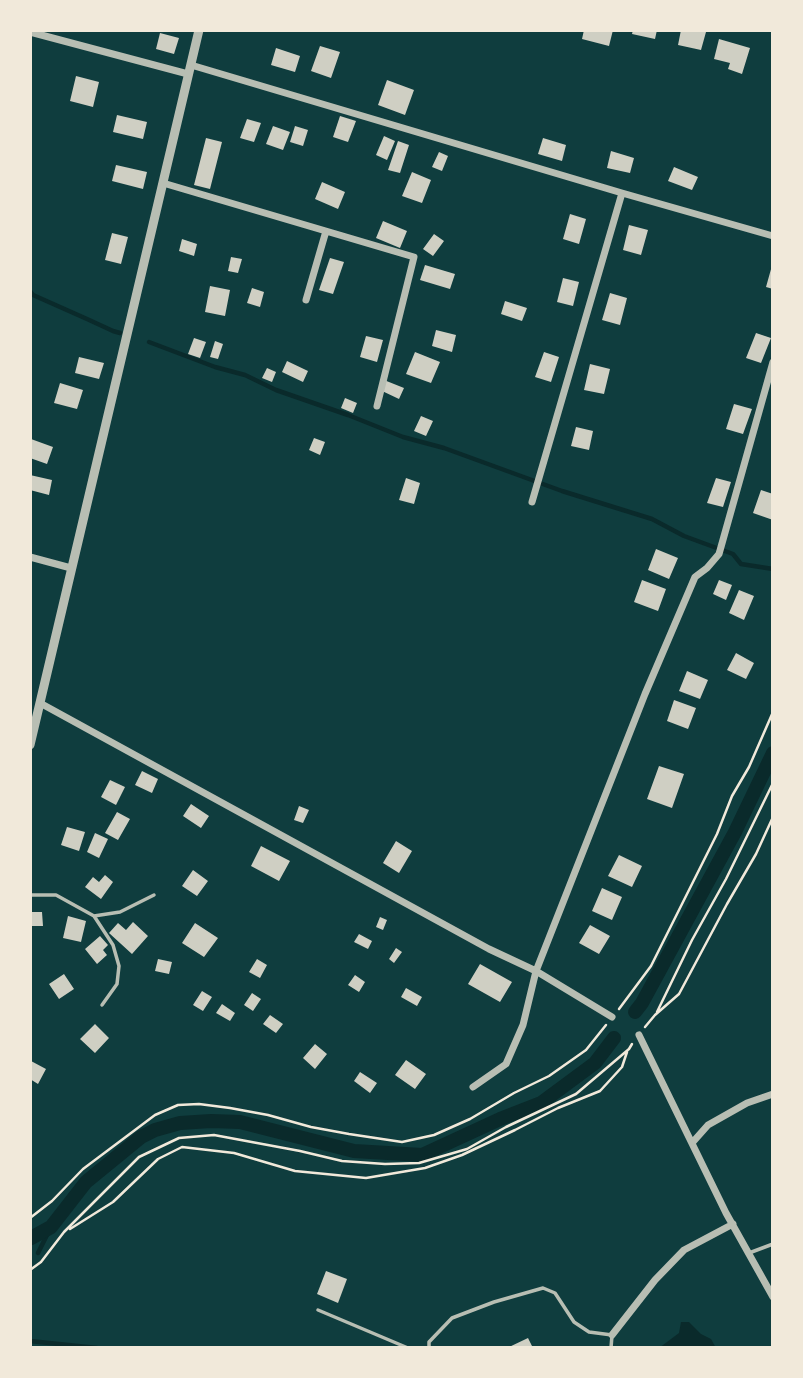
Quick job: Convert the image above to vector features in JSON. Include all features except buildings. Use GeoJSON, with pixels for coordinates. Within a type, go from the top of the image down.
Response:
{"type":"FeatureCollection","features":[{"type":"Feature","properties":{"kind":"street"},"geometry":{"type":"LineString","coordinates":[[30,746],[200,30]]}},
{"type":"Feature","properties":{"kind":"street"},"geometry":{"type":"LineString","coordinates":[[30,32],[189,69],[773,236]]}},
{"type":"Feature","properties":{"kind":"street"},"geometry":{"type":"LineString","coordinates":[[163,183],[414,257],[377,406]]}},
{"type":"Feature","properties":{"kind":"street"},"geometry":{"type":"LineString","coordinates":[[532,502],[622,193]]}},
{"type":"Feature","properties":{"kind":"street"},"geometry":{"type":"LineString","coordinates":[[306,300],[326,231]]}},
{"type":"Feature","properties":{"kind":"street"},"geometry":{"type":"LineString","coordinates":[[473,1087],[506,1064],[523,1025],[536,971],[645,694],[695,577],[719,554],[773,362]]}},
{"type":"Feature","properties":{"kind":"street"},"geometry":{"type":"LineString","coordinates":[[30,557],[71,568]]}},
{"type":"Feature","properties":{"kind":"street"},"geometry":{"type":"LineString","coordinates":[[40,703],[489,949],[536,971],[612,1017]]}},
{"type":"Feature","properties":{"kind":"street"},"geometry":{"type":"LineString","coordinates":[[639,1035],[733,1224],[773,1297]]}},
{"type":"Feature","properties":{"kind":"street"},"geometry":{"type":"LineString","coordinates":[[692,1143],[708,1125],[747,1103],[773,1094]]}},
{"type":"Feature","properties":{"kind":"street"},"geometry":{"type":"LineString","coordinates":[[612,1335],[684,1250],[733,1224]]}},
{"type":"Feature","properties":{"kind":"lane"},"geometry":{"type":"LineString","coordinates":[[30,895],[56,895],[94,916],[113,945],[119,966],[117,984],[103,1005]]}},
{"type":"Feature","properties":{"kind":"lane"},"geometry":{"type":"LineString","coordinates":[[94,916],[120,912],[154,895]]}},
{"type":"Feature","properties":{"kind":"lane"},"geometry":{"type":"LineString","coordinates":[[749,1254],[773,1244]]}},
{"type":"Feature","properties":{"kind":"lane"},"geometry":{"type":"LineString","coordinates":[[429,1348],[429,1342],[452,1318],[543,1288],[555,1293],[573,1322],[589,1332],[612,1335],[611,1348]]}},
{"type":"Feature","properties":{"kind":"lane"},"geometry":{"type":"LineString","coordinates":[[318,1310],[408,1348]]}},
{"type":"Feature","properties":{"kind":"path"},"geometry":{"type":"LineString","coordinates":[[30,1218],[52,1201],[83,1169],[155,1115],[177,1105],[199,1104],[230,1108],[311,1127],[402,1142],[434,1135],[470,1119],[550,1076],[586,1050],[651,966],[717,834],[732,796],[749,767],[773,712]]}},
{"type":"Feature","properties":{"kind":"path"},"geometry":{"type":"LineString","coordinates":[[773,783],[655,1015],[679,994],[756,854],[773,817]]}},
{"type":"Feature","properties":{"kind":"path"},"geometry":{"type":"LineString","coordinates":[[64,1233],[113,1202],[158,1159],[182,1147],[234,1153],[295,1171],[319,1174],[366,1178],[425,1168],[600,1091],[622,1067],[629,1049]]}},
{"type":"Feature","properties":{"kind":"path"},"geometry":{"type":"LineString","coordinates":[[30,1270],[41,1262],[64,1233],[139,1157],[179,1138],[214,1135],[342,1161],[419,1163],[467,1149],[576,1094],[617,1060]]}},
{"type":"Feature","properties":{"kind":"water"},"geometry":{"type":"Polygon","coordinates":[[[681,1322],[689,1322],[701,1334],[711,1339],[716,1348],[659,1348],[679,1333],[681,1322]]]}},
{"type":"Feature","properties":{"kind":"waterway"},"geometry":{"type":"LineString","coordinates":[[30,291],[33,295],[120,333]]}},
{"type":"Feature","properties":{"kind":"waterway"},"geometry":{"type":"LineString","coordinates":[[149,342],[215,367],[245,375],[276,390],[403,437],[444,448],[562,491],[652,519],[684,536],[733,554],[741,564],[773,569]]}},
{"type":"Feature","properties":{"kind":"waterway"},"geometry":{"type":"LineString","coordinates":[[635,1012],[735,832],[773,753]]}},
{"type":"Feature","properties":{"kind":"waterway"},"geometry":{"type":"LineString","coordinates":[[31,1238],[51,1227],[86,1182],[141,1137],[155,1130],[180,1123],[240,1122],[354,1151],[422,1155],[541,1103],[595,1063],[614,1038]]}},
{"type":"Feature","properties":{"kind":"waterway"},"geometry":{"type":"LineString","coordinates":[[38,1253],[51,1227]]}},
{"type":"Feature","properties":{"kind":"waterway"},"geometry":{"type":"LineString","coordinates":[[30,1341],[97,1348]]}}]}
